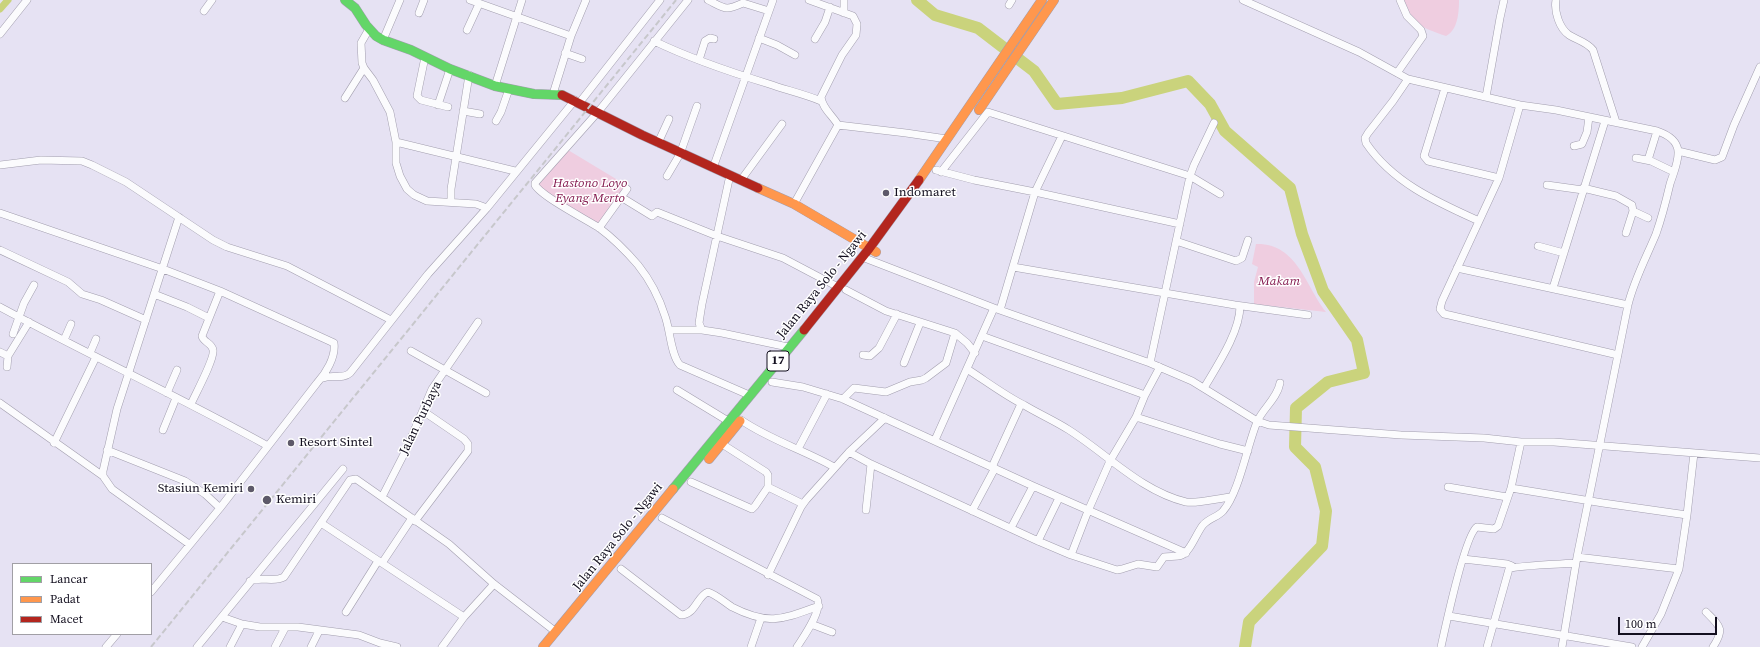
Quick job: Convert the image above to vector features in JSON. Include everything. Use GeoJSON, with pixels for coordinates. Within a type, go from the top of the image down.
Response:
{"type":"FeatureCollection","features":[{"type":"Feature","properties":{"kind":"main road"},"geometry":{"type":"LineString","coordinates":[[346,0],[355,8],[369,29],[383,40],[495,86],[534,94],[553,94],[577,101],[680,154],[794,204],[873,250]]}},
{"type":"Feature","properties":{"kind":"main road","name":"Jalan Raya Solo - Ngawi"},"geometry":{"type":"LineString","coordinates":[[873,250],[1042,0]]}},
{"type":"Feature","properties":{"kind":"main road","name":"Jalan Raya Solo - Ngawi"},"geometry":{"type":"LineString","coordinates":[[664,515],[772,382],[865,259],[939,171],[1054,0]]}},
{"type":"Feature","properties":{"kind":"main road","name":"Jalan Raya Solo - Ngawi"},"geometry":{"type":"LineString","coordinates":[[543,647],[618,559],[788,347],[842,289]]}},
{"type":"Feature","properties":{"kind":"main road","name":"Jalan Raya Solo - Ngawi"},"geometry":{"type":"LineString","coordinates":[[615,577],[623,567]]}},
{"type":"Feature","properties":{"kind":"street"},"geometry":{"type":"LineString","coordinates":[[0,34],[27,0]]}},
{"type":"Feature","properties":{"kind":"street"},"geometry":{"type":"LineString","coordinates":[[204,11],[212,0]]}},
{"type":"Feature","properties":{"kind":"street"},"geometry":{"type":"LineString","coordinates":[[383,40],[400,0]]}},
{"type":"Feature","properties":{"kind":"street"},"geometry":{"type":"LineString","coordinates":[[419,13],[424,0]]}},
{"type":"Feature","properties":{"kind":"street"},"geometry":{"type":"LineString","coordinates":[[470,0],[571,36]]}},
{"type":"Feature","properties":{"kind":"street"},"geometry":{"type":"LineString","coordinates":[[495,86],[522,0]]}},
{"type":"Feature","properties":{"kind":"street"},"geometry":{"type":"LineString","coordinates":[[553,94],[565,53],[586,0]]}},
{"type":"Feature","properties":{"kind":"street"},"geometry":{"type":"LineString","coordinates":[[152,591],[220,508],[317,383],[323,378],[330,376],[344,377],[348,375],[428,274],[487,208],[515,171],[577,101],[660,0]]}},
{"type":"Feature","properties":{"kind":"street"},"geometry":{"type":"LineString","coordinates":[[688,0],[598,112],[535,182],[535,185],[556,202],[599,228],[616,242],[645,274],[658,297],[669,330],[675,356],[680,365],[749,395]]}},
{"type":"Feature","properties":{"kind":"street"},"geometry":{"type":"LineString","coordinates":[[708,0],[726,8],[736,8],[743,3],[769,11]]}},
{"type":"Feature","properties":{"kind":"street"},"geometry":{"type":"LineString","coordinates":[[713,168],[773,0]]}},
{"type":"Feature","properties":{"kind":"street"},"geometry":{"type":"LineString","coordinates":[[809,0],[853,16],[856,20],[856,35],[842,55],[823,92],[821,101]]}},
{"type":"Feature","properties":{"kind":"street"},"geometry":{"type":"LineString","coordinates":[[844,0],[844,13]]}},
{"type":"Feature","properties":{"kind":"street"},"geometry":{"type":"LineString","coordinates":[[1244,0],[1359,52],[1408,79],[1520,105],[1556,110],[1657,131],[1669,137],[1673,141],[1678,151],[1674,172],[1660,222],[1628,305],[1588,500],[1562,647]]}},
{"type":"Feature","properties":{"kind":"street"},"geometry":{"type":"LineString","coordinates":[[1398,73],[1423,36],[1421,30],[1407,16],[1400,0]]}},
{"type":"Feature","properties":{"kind":"street"},"geometry":{"type":"LineString","coordinates":[[1486,97],[1504,0]]}},
{"type":"Feature","properties":{"kind":"street"},"geometry":{"type":"LineString","coordinates":[[1556,0],[1557,15],[1566,32],[1590,46],[1593,50],[1616,122]]}},
{"type":"Feature","properties":{"kind":"street"},"geometry":{"type":"LineString","coordinates":[[467,30],[479,4]]}},
{"type":"Feature","properties":{"kind":"street"},"geometry":{"type":"LineString","coordinates":[[815,39],[830,8]]}},
{"type":"Feature","properties":{"kind":"street"},"geometry":{"type":"LineString","coordinates":[[369,29],[361,43],[361,55],[364,68],[373,80],[390,112],[396,142],[396,163],[400,176],[407,189],[414,195],[427,201],[451,201],[476,204],[487,208]]}},
{"type":"Feature","properties":{"kind":"street"},"geometry":{"type":"LineString","coordinates":[[699,60],[705,41],[710,38],[714,39]]}},
{"type":"Feature","properties":{"kind":"street"},"geometry":{"type":"LineString","coordinates":[[759,38],[777,45],[795,55]]}},
{"type":"Feature","properties":{"kind":"street"},"geometry":{"type":"LineString","coordinates":[[654,41],[699,60],[784,89],[800,92],[821,101],[838,125],[906,132],[947,139]]}},
{"type":"Feature","properties":{"kind":"street"},"geometry":{"type":"LineString","coordinates":[[565,53],[582,59]]}},
{"type":"Feature","properties":{"kind":"street"},"geometry":{"type":"LineString","coordinates":[[425,57],[417,96],[421,100],[448,108]]}},
{"type":"Feature","properties":{"kind":"street"},"geometry":{"type":"LineString","coordinates":[[1678,151],[1715,160],[1722,157],[1734,125],[1760,67]]}},
{"type":"Feature","properties":{"kind":"street"},"geometry":{"type":"LineString","coordinates":[[345,98],[364,68]]}},
{"type":"Feature","properties":{"kind":"street"},"geometry":{"type":"LineString","coordinates":[[438,105],[450,68]]}},
{"type":"Feature","properties":{"kind":"street"},"geometry":{"type":"LineString","coordinates":[[451,201],[451,189],[469,75]]}},
{"type":"Feature","properties":{"kind":"street"},"geometry":{"type":"LineString","coordinates":[[1408,79],[1368,133],[1366,143],[1390,170],[1410,186],[1440,204],[1479,221]]}},
{"type":"Feature","properties":{"kind":"street"},"geometry":{"type":"LineString","coordinates":[[1446,88],[1424,156],[1428,161],[1499,178]]}},
{"type":"Feature","properties":{"kind":"street"},"geometry":{"type":"LineString","coordinates":[[496,121],[509,90]]}},
{"type":"Feature","properties":{"kind":"street"},"geometry":{"type":"LineString","coordinates":[[1520,105],[1499,178],[1457,268],[1440,309],[1444,314],[1618,355]]}},
{"type":"Feature","properties":{"kind":"street"},"geometry":{"type":"LineString","coordinates":[[667,176],[680,154],[697,106]]}},
{"type":"Feature","properties":{"kind":"street"},"geometry":{"type":"LineString","coordinates":[[463,111],[480,114]]}},
{"type":"Feature","properties":{"kind":"street"},"geometry":{"type":"LineString","coordinates":[[1180,224],[1036,192],[995,185],[939,171],[987,112],[1190,176],[1220,194]]}},
{"type":"Feature","properties":{"kind":"street"},"geometry":{"type":"LineString","coordinates":[[1574,146],[1582,144],[1587,132],[1588,117]]}},
{"type":"Feature","properties":{"kind":"street"},"geometry":{"type":"LineString","coordinates":[[658,143],[669,119]]}},
{"type":"Feature","properties":{"kind":"street"},"geometry":{"type":"LineString","coordinates":[[1554,288],[1605,121]]}},
{"type":"Feature","properties":{"kind":"street"},"geometry":{"type":"LineString","coordinates":[[1150,363],[1190,176],[1214,123]]}},
{"type":"Feature","properties":{"kind":"street"},"geometry":{"type":"LineString","coordinates":[[741,180],[782,124]]}},
{"type":"Feature","properties":{"kind":"street"},"geometry":{"type":"LineString","coordinates":[[794,204],[838,125]]}},
{"type":"Feature","properties":{"kind":"street"},"geometry":{"type":"LineString","coordinates":[[1648,160],[1657,131]]}},
{"type":"Feature","properties":{"kind":"street"},"geometry":{"type":"LineString","coordinates":[[935,440],[982,336],[997,309],[1013,267],[1036,192],[1062,136]]}},
{"type":"Feature","properties":{"kind":"street"},"geometry":{"type":"LineString","coordinates":[[396,142],[515,171]]}},
{"type":"Feature","properties":{"kind":"street"},"geometry":{"type":"LineString","coordinates":[[1636,158],[1648,160],[1674,172]]}},
{"type":"Feature","properties":{"kind":"street"},"geometry":{"type":"LineString","coordinates":[[0,165],[41,160],[82,161],[126,182],[220,243],[287,266],[391,320]]}},
{"type":"Feature","properties":{"kind":"street"},"geometry":{"type":"LineString","coordinates":[[702,330],[699,320],[730,175]]}},
{"type":"Feature","properties":{"kind":"street"},"geometry":{"type":"LineString","coordinates":[[1546,185],[1583,189],[1621,198],[1632,205],[1633,210],[1626,233]]}},
{"type":"Feature","properties":{"kind":"street"},"geometry":{"type":"LineString","coordinates":[[599,228],[627,189]]}},
{"type":"Feature","properties":{"kind":"street"},"geometry":{"type":"LineString","coordinates":[[621,197],[652,216],[657,212],[717,236],[783,258],[799,265],[842,289],[897,314],[955,334],[967,343],[975,353]]}},
{"type":"Feature","properties":{"kind":"street"},"geometry":{"type":"LineString","coordinates":[[1633,210],[1648,218]]}},
{"type":"Feature","properties":{"kind":"street"},"geometry":{"type":"LineString","coordinates":[[0,213],[163,269],[220,291],[334,343],[335,350],[323,378]]}},
{"type":"Feature","properties":{"kind":"street"},"geometry":{"type":"LineString","coordinates":[[103,476],[107,450],[117,409],[179,217]]}},
{"type":"Feature","properties":{"kind":"street"},"geometry":{"type":"LineString","coordinates":[[1176,241],[1236,261],[1242,258],[1248,240]]}},
{"type":"Feature","properties":{"kind":"street"},"geometry":{"type":"LineString","coordinates":[[1538,246],[1564,253]]}},
{"type":"Feature","properties":{"kind":"street"},"geometry":{"type":"LineString","coordinates":[[0,250],[68,282],[82,294],[101,300],[146,320]]}},
{"type":"Feature","properties":{"kind":"street"},"geometry":{"type":"LineString","coordinates":[[865,259],[997,309],[1160,367],[1184,377],[1204,388],[1258,421],[1269,424],[1400,435],[1484,438],[1521,442],[1554,442],[1760,458]]}},
{"type":"Feature","properties":{"kind":"street"},"geometry":{"type":"LineString","coordinates":[[1013,267],[1240,306],[1308,315]]}},
{"type":"Feature","properties":{"kind":"street"},"geometry":{"type":"LineString","coordinates":[[1457,268],[1628,305]]}},
{"type":"Feature","properties":{"kind":"street"},"geometry":{"type":"LineString","coordinates":[[13,334],[24,303],[34,285]]}},
{"type":"Feature","properties":{"kind":"street"},"geometry":{"type":"LineString","coordinates":[[190,404],[211,360],[214,350],[212,346],[202,338],[220,291]]}},
{"type":"Feature","properties":{"kind":"street"},"geometry":{"type":"LineString","coordinates":[[154,294],[188,307],[209,318]]}},
{"type":"Feature","properties":{"kind":"street"},"geometry":{"type":"LineString","coordinates":[[1204,388],[1229,342],[1238,318],[1240,306]]}},
{"type":"Feature","properties":{"kind":"street"},"geometry":{"type":"LineString","coordinates":[[0,307],[190,404],[268,446]]}},
{"type":"Feature","properties":{"kind":"street"},"geometry":{"type":"LineString","coordinates":[[863,355],[870,356],[879,348],[897,314]]}},
{"type":"Feature","properties":{"kind":"street"},"geometry":{"type":"LineString","coordinates":[[7,367],[8,356],[29,322]]}},
{"type":"Feature","properties":{"kind":"street","name":"Jalan Purbaya"},"geometry":{"type":"LineString","coordinates":[[382,497],[405,452],[432,389],[478,322]]}},
{"type":"Feature","properties":{"kind":"street"},"geometry":{"type":"LineString","coordinates":[[904,363],[920,323]]}},
{"type":"Feature","properties":{"kind":"street"},"geometry":{"type":"LineString","coordinates":[[64,340],[71,324]]}},
{"type":"Feature","properties":{"kind":"street"},"geometry":{"type":"LineString","coordinates":[[669,330],[702,330],[722,332],[788,347]]}},
{"type":"Feature","properties":{"kind":"street"},"geometry":{"type":"LineString","coordinates":[[843,399],[854,388],[886,392],[910,382],[926,378],[946,363],[955,334]]}},
{"type":"Feature","properties":{"kind":"street"},"geometry":{"type":"LineString","coordinates":[[982,336],[1145,394]]}},
{"type":"Feature","properties":{"kind":"street"},"geometry":{"type":"LineString","coordinates":[[54,443],[93,355],[96,340]]}},
{"type":"Feature","properties":{"kind":"street"},"geometry":{"type":"LineString","coordinates":[[411,351],[486,393]]}},
{"type":"Feature","properties":{"kind":"street"},"geometry":{"type":"LineString","coordinates":[[0,352],[8,356]]}},
{"type":"Feature","properties":{"kind":"street"},"geometry":{"type":"LineString","coordinates":[[1071,555],[1088,510],[1110,461],[1136,417],[1145,394],[1160,367]]}},
{"type":"Feature","properties":{"kind":"street"},"geometry":{"type":"LineString","coordinates":[[967,369],[1021,404],[1069,430],[1110,461],[1134,477],[1157,489],[1187,502],[1231,496]]}},
{"type":"Feature","properties":{"kind":"street"},"geometry":{"type":"LineString","coordinates":[[167,393],[177,370]]}},
{"type":"Feature","properties":{"kind":"street"},"geometry":{"type":"LineString","coordinates":[[772,382],[803,387],[843,399],[1059,498],[1186,553]]}},
{"type":"Feature","properties":{"kind":"street"},"geometry":{"type":"LineString","coordinates":[[849,452],[871,464],[972,511],[1071,555],[1119,570],[1138,564],[1156,567],[1164,557],[1179,556],[1186,553],[1202,526],[1223,511],[1231,496],[1258,421],[1276,397],[1280,383]]}},
{"type":"Feature","properties":{"kind":"street"},"geometry":{"type":"LineString","coordinates":[[677,390],[728,421]]}},
{"type":"Feature","properties":{"kind":"street"},"geometry":{"type":"LineString","coordinates":[[798,449],[827,394]]}},
{"type":"Feature","properties":{"kind":"street"},"geometry":{"type":"LineString","coordinates":[[163,430],[176,398]]}},
{"type":"Feature","properties":{"kind":"street"},"geometry":{"type":"LineString","coordinates":[[0,403],[54,443],[103,476],[112,489],[189,544]]}},
{"type":"Feature","properties":{"kind":"street"},"geometry":{"type":"LineString","coordinates":[[972,511],[994,468],[1021,404]]}},
{"type":"Feature","properties":{"kind":"street"},"geometry":{"type":"LineString","coordinates":[[346,612],[380,562],[468,451],[468,444],[464,439],[423,410]]}},
{"type":"Feature","properties":{"kind":"street"},"geometry":{"type":"LineString","coordinates":[[1136,417],[1220,444],[1248,451]]}},
{"type":"Feature","properties":{"kind":"street"},"geometry":{"type":"LineString","coordinates":[[768,575],[803,504],[834,467],[885,418]]}},
{"type":"Feature","properties":{"kind":"street"},"geometry":{"type":"LineString","coordinates":[[741,420],[766,434],[834,467]]}},
{"type":"Feature","properties":{"kind":"street"},"geometry":{"type":"LineString","coordinates":[[1441,647],[1463,559],[1475,528],[1479,527],[1494,529],[1498,526],[1511,488],[1521,442]]}},
{"type":"Feature","properties":{"kind":"street"},"geometry":{"type":"LineString","coordinates":[[691,482],[752,509],[756,506],[768,487],[768,475],[766,472],[722,444]]}},
{"type":"Feature","properties":{"kind":"street"},"geometry":{"type":"LineString","coordinates":[[107,450],[185,481],[205,494],[220,508]]}},
{"type":"Feature","properties":{"kind":"street"},"geometry":{"type":"LineString","coordinates":[[1642,647],[1661,614],[1679,569],[1694,453]]}},
{"type":"Feature","properties":{"kind":"street"},"geometry":{"type":"LineString","coordinates":[[866,510],[871,464]]}},
{"type":"Feature","properties":{"kind":"street"},"geometry":{"type":"LineString","coordinates":[[197,647],[343,469]]}},
{"type":"Feature","properties":{"kind":"street"},"geometry":{"type":"LineString","coordinates":[[250,581],[255,579],[278,580],[284,577],[352,479],[358,479],[449,544],[494,584],[556,632]]}},
{"type":"Feature","properties":{"kind":"street"},"geometry":{"type":"LineString","coordinates":[[1012,528],[1033,486]]}},
{"type":"Feature","properties":{"kind":"street"},"geometry":{"type":"LineString","coordinates":[[1448,486],[1507,497]]}},
{"type":"Feature","properties":{"kind":"street"},"geometry":{"type":"LineString","coordinates":[[768,487],[803,504]]}},
{"type":"Feature","properties":{"kind":"street"},"geometry":{"type":"LineString","coordinates":[[1511,488],[1687,515]]}},
{"type":"Feature","properties":{"kind":"street"},"geometry":{"type":"LineString","coordinates":[[1038,541],[1059,498]]}},
{"type":"Feature","properties":{"kind":"street"},"geometry":{"type":"LineString","coordinates":[[664,515],[768,575],[816,599],[819,606],[798,647]]}},
{"type":"Feature","properties":{"kind":"street"},"geometry":{"type":"LineString","coordinates":[[321,523],[464,617]]}},
{"type":"Feature","properties":{"kind":"street"},"geometry":{"type":"LineString","coordinates":[[1463,559],[1501,563],[1512,566],[1577,560],[1679,569]]}},
{"type":"Feature","properties":{"kind":"street"},"geometry":{"type":"LineString","coordinates":[[1487,647],[1507,573],[1512,566]]}},
{"type":"Feature","properties":{"kind":"street"},"geometry":{"type":"LineString","coordinates":[[623,567],[681,615],[688,613],[702,596],[708,592],[734,608],[761,618],[781,619],[819,606]]}},
{"type":"Feature","properties":{"kind":"street"},"geometry":{"type":"LineString","coordinates":[[442,647],[464,617],[494,584]]}},
{"type":"Feature","properties":{"kind":"street"},"geometry":{"type":"LineString","coordinates":[[1706,612],[1716,622],[1721,630],[1720,635],[1713,647]]}},
{"type":"Feature","properties":{"kind":"street"},"geometry":{"type":"LineString","coordinates":[[1449,616],[1632,647]]}},
{"type":"Feature","properties":{"kind":"street"},"geometry":{"type":"LineString","coordinates":[[222,617],[242,624],[285,628],[304,628],[360,635],[396,647]]}},
{"type":"Feature","properties":{"kind":"street"},"geometry":{"type":"LineString","coordinates":[[751,647],[761,618]]}},
{"type":"Feature","properties":{"kind":"street"},"geometry":{"type":"LineString","coordinates":[[230,647],[242,624]]}},
{"type":"Feature","properties":{"kind":"street"},"geometry":{"type":"LineString","coordinates":[[811,624],[832,632]]}},
{"type":"Feature","properties":{"kind":"street"},"geometry":{"type":"LineString","coordinates":[[275,647],[285,628]]}},
{"type":"Feature","properties":{"kind":"street"},"geometry":{"type":"LineString","coordinates":[[311,647],[320,631]]}},
{"type":"Feature","properties":{"kind":"street"},"geometry":{"type":"LineString","coordinates":[[106,647],[116,635]]}},
{"type":"Feature","properties":{"kind":"green space"},"geometry":{"type":"Polygon","coordinates":[[[1404,0],[1459,0],[1457,20],[1453,30],[1446,36],[1424,28],[1411,15],[1404,0]]]}},
{"type":"Feature","properties":{"kind":"green space","name":"Hastono Loyo Eyang Merto"},"geometry":{"type":"Polygon","coordinates":[[[568,150],[626,185],[613,206],[598,225],[540,187],[539,184],[568,150]]]}},
{"type":"Feature","properties":{"kind":"green space","name":"Makam"},"geometry":{"type":"Polygon","coordinates":[[[1256,244],[1270,246],[1281,250],[1291,258],[1326,312],[1254,304],[1254,282],[1258,267],[1252,264],[1256,244]]]}},
{"type":"Feature","properties":{"kind":"waterway"},"geometry":{"type":"LineString","coordinates":[[0,9],[8,0]]}},
{"type":"Feature","properties":{"kind":"waterway"},"geometry":{"type":"LineString","coordinates":[[917,0],[935,15],[978,28],[1034,71],[1057,104],[1122,98],[1188,81],[1210,104],[1225,131],[1290,188],[1302,234],[1323,291],[1357,340],[1364,373],[1328,382],[1296,408],[1295,447],[1315,467],[1326,511],[1322,546],[1249,622],[1245,647]]}},
{"type":"Feature","properties":{"kind":"railway"},"geometry":{"type":"LineString","coordinates":[[151,647],[676,0]]}},
{"type":"Feature","properties":{"kind":"traffic: fast"},"geometry":{"type":"LineString","coordinates":[[345,0],[355,8],[366,25],[376,36],[383,40],[411,50],[450,69],[495,86],[534,94],[562,95]]}},
{"type":"Feature","properties":{"kind":"traffic: fast"},"geometry":{"type":"LineString","coordinates":[[673,489],[804,330]]}},
{"type":"Feature","properties":{"kind":"traffic: slow"},"geometry":{"type":"LineString","coordinates":[[919,180],[1042,0]]}},
{"type":"Feature","properties":{"kind":"traffic: slow"},"geometry":{"type":"LineString","coordinates":[[979,110],[1054,0]]}},
{"type":"Feature","properties":{"kind":"traffic: slow"},"geometry":{"type":"LineString","coordinates":[[758,188],[794,204],[876,252]]}},
{"type":"Feature","properties":{"kind":"traffic: slow"},"geometry":{"type":"LineString","coordinates":[[709,459],[740,421]]}},
{"type":"Feature","properties":{"kind":"traffic: slow"},"geometry":{"type":"LineString","coordinates":[[543,647],[673,489]]}},
{"type":"Feature","properties":{"kind":"traffic: jam"},"geometry":{"type":"LineString","coordinates":[[562,95],[642,135],[758,188]]}},
{"type":"Feature","properties":{"kind":"traffic: jam"},"geometry":{"type":"LineString","coordinates":[[804,330],[868,250],[919,180]]}},
{"type":"Feature","properties":{"kind":"place","name":"Indomaret"},"geometry":{"type":"Point","coordinates":[886,193]}},
{"type":"Feature","properties":{"kind":"place","name":"Resort Sintel"},"geometry":{"type":"Point","coordinates":[291,443]}},
{"type":"Feature","properties":{"kind":"place","name":"Stasiun Kemiri"},"geometry":{"type":"Point","coordinates":[251,489]}},
{"type":"Feature","properties":{"kind":"place","name":"Kemiri"},"geometry":{"type":"Point","coordinates":[267,500]}}]}
